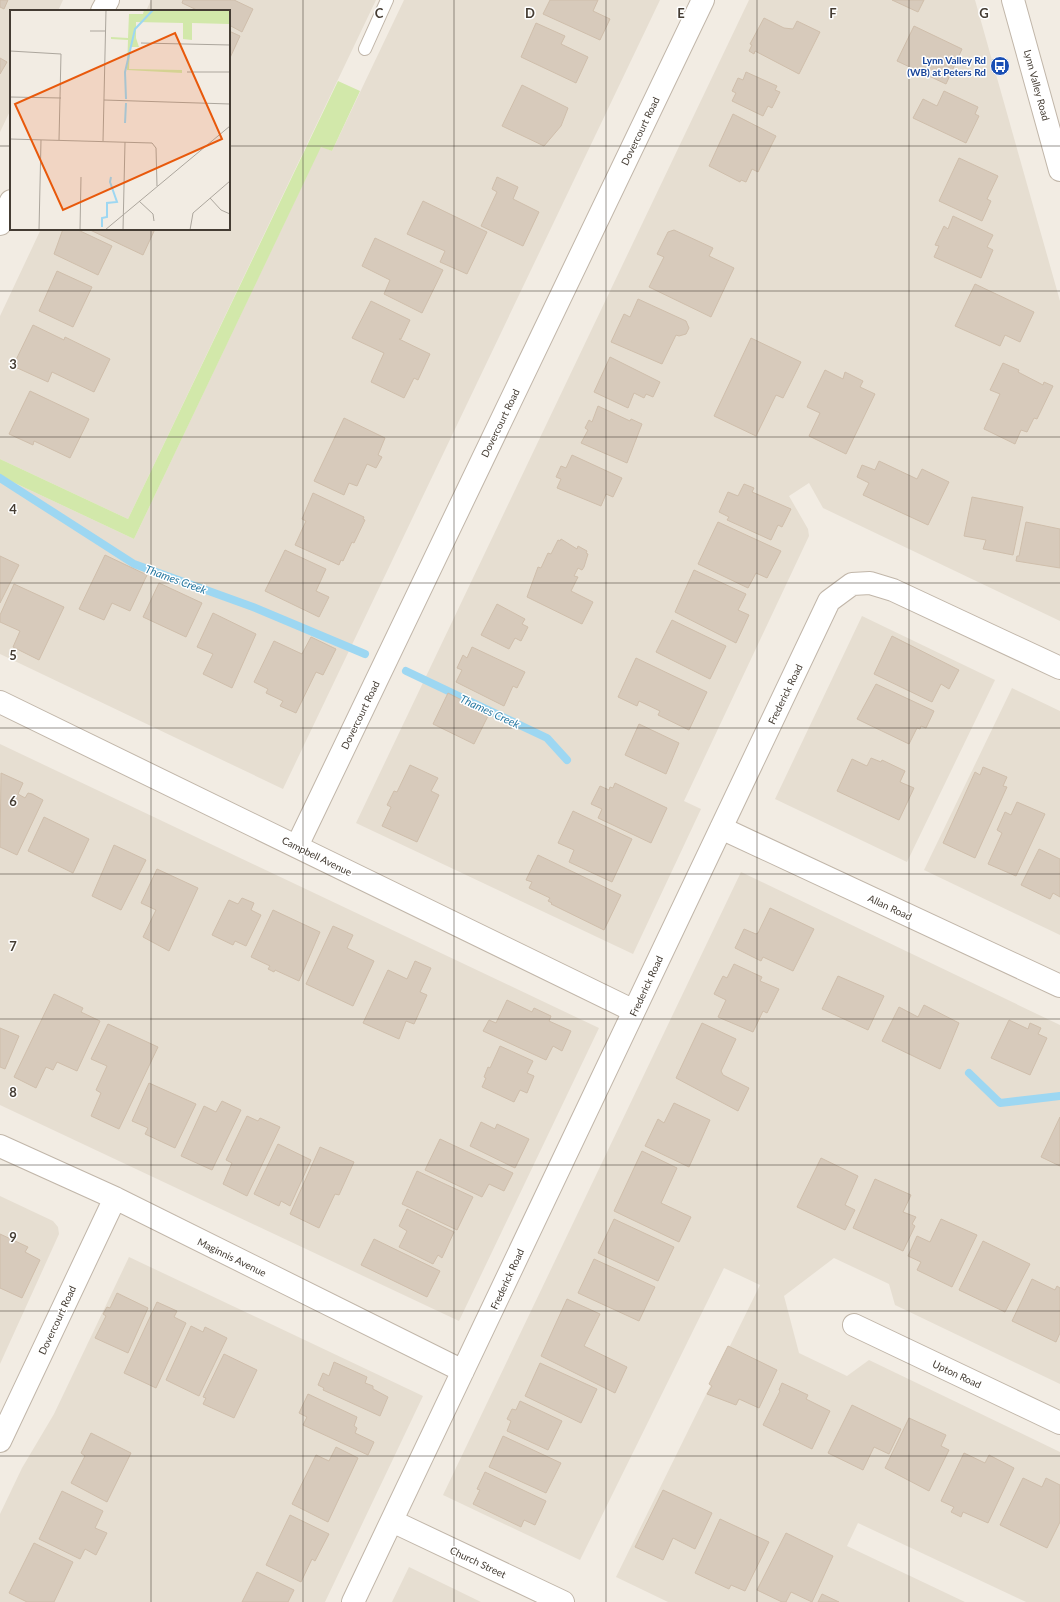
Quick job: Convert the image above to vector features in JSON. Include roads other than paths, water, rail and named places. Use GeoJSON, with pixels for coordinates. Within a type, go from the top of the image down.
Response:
{"type":"FeatureCollection","features":[{"type":"Feature","properties":{"kind":"street"},"geometry":{"type":"LineString","coordinates":[[103,10],[108,0]]}},
{"type":"Feature","properties":{"kind":"street","name":"Dovercourt Road"},"geometry":{"type":"LineString","coordinates":[[297,846],[703,0]]}},
{"type":"Feature","properties":{"kind":"street","name":"Lynn Valley Road"},"geometry":{"type":"LineString","coordinates":[[1013,0],[1060,170]]}},
{"type":"Feature","properties":{"kind":"street"},"geometry":{"type":"LineString","coordinates":[[0,224],[10,204]]}},
{"type":"Feature","properties":{"kind":"street","name":"Frederick Road"},"geometry":{"type":"LineString","coordinates":[[353,1602],[829,601],[852,584],[870,583],[893,590],[1060,668]]}},
{"type":"Feature","properties":{"kind":"street","name":"Campbell Avenue"},"geometry":{"type":"LineString","coordinates":[[0,702],[634,1011]]}},
{"type":"Feature","properties":{"kind":"street","name":"Allan Road"},"geometry":{"type":"LineString","coordinates":[[721,828],[1060,986]]}},
{"type":"Feature","properties":{"kind":"street","name":"Maginnis Avenue"},"geometry":{"type":"LineString","coordinates":[[0,1146],[115,1198],[463,1371]]}},
{"type":"Feature","properties":{"kind":"street","name":"Dovercourt Road"},"geometry":{"type":"LineString","coordinates":[[0,1442],[115,1198]]}},
{"type":"Feature","properties":{"kind":"street","name":"Upton Road"},"geometry":{"type":"LineString","coordinates":[[854,1325],[1060,1423]]}},
{"type":"Feature","properties":{"kind":"street","name":"Church Street"},"geometry":{"type":"LineString","coordinates":[[392,1521],[563,1602]]}},
{"type":"Feature","properties":{"kind":"lane"},"geometry":{"type":"LineString","coordinates":[[365,49],[387,0]]}},
{"type":"Feature","properties":{"kind":"waterway","name":"Thames Creek"},"geometry":{"type":"LineString","coordinates":[[0,478],[134,564],[253,607],[365,654]]}},
{"type":"Feature","properties":{"kind":"waterway","name":"Thames Creek"},"geometry":{"type":"LineString","coordinates":[[406,671],[547,738],[567,760]]}},
{"type":"Feature","properties":{"kind":"waterway","name":"Thames Creek"},"geometry":{"type":"LineString","coordinates":[[969,1073],[1000,1103],[1060,1096]]}},
{"type":"Feature","properties":{"kind":"place","name":"Lynn Valley Rd (WB) at Peters Rd"},"geometry":{"type":"Point","coordinates":[1000,66]}}]}
